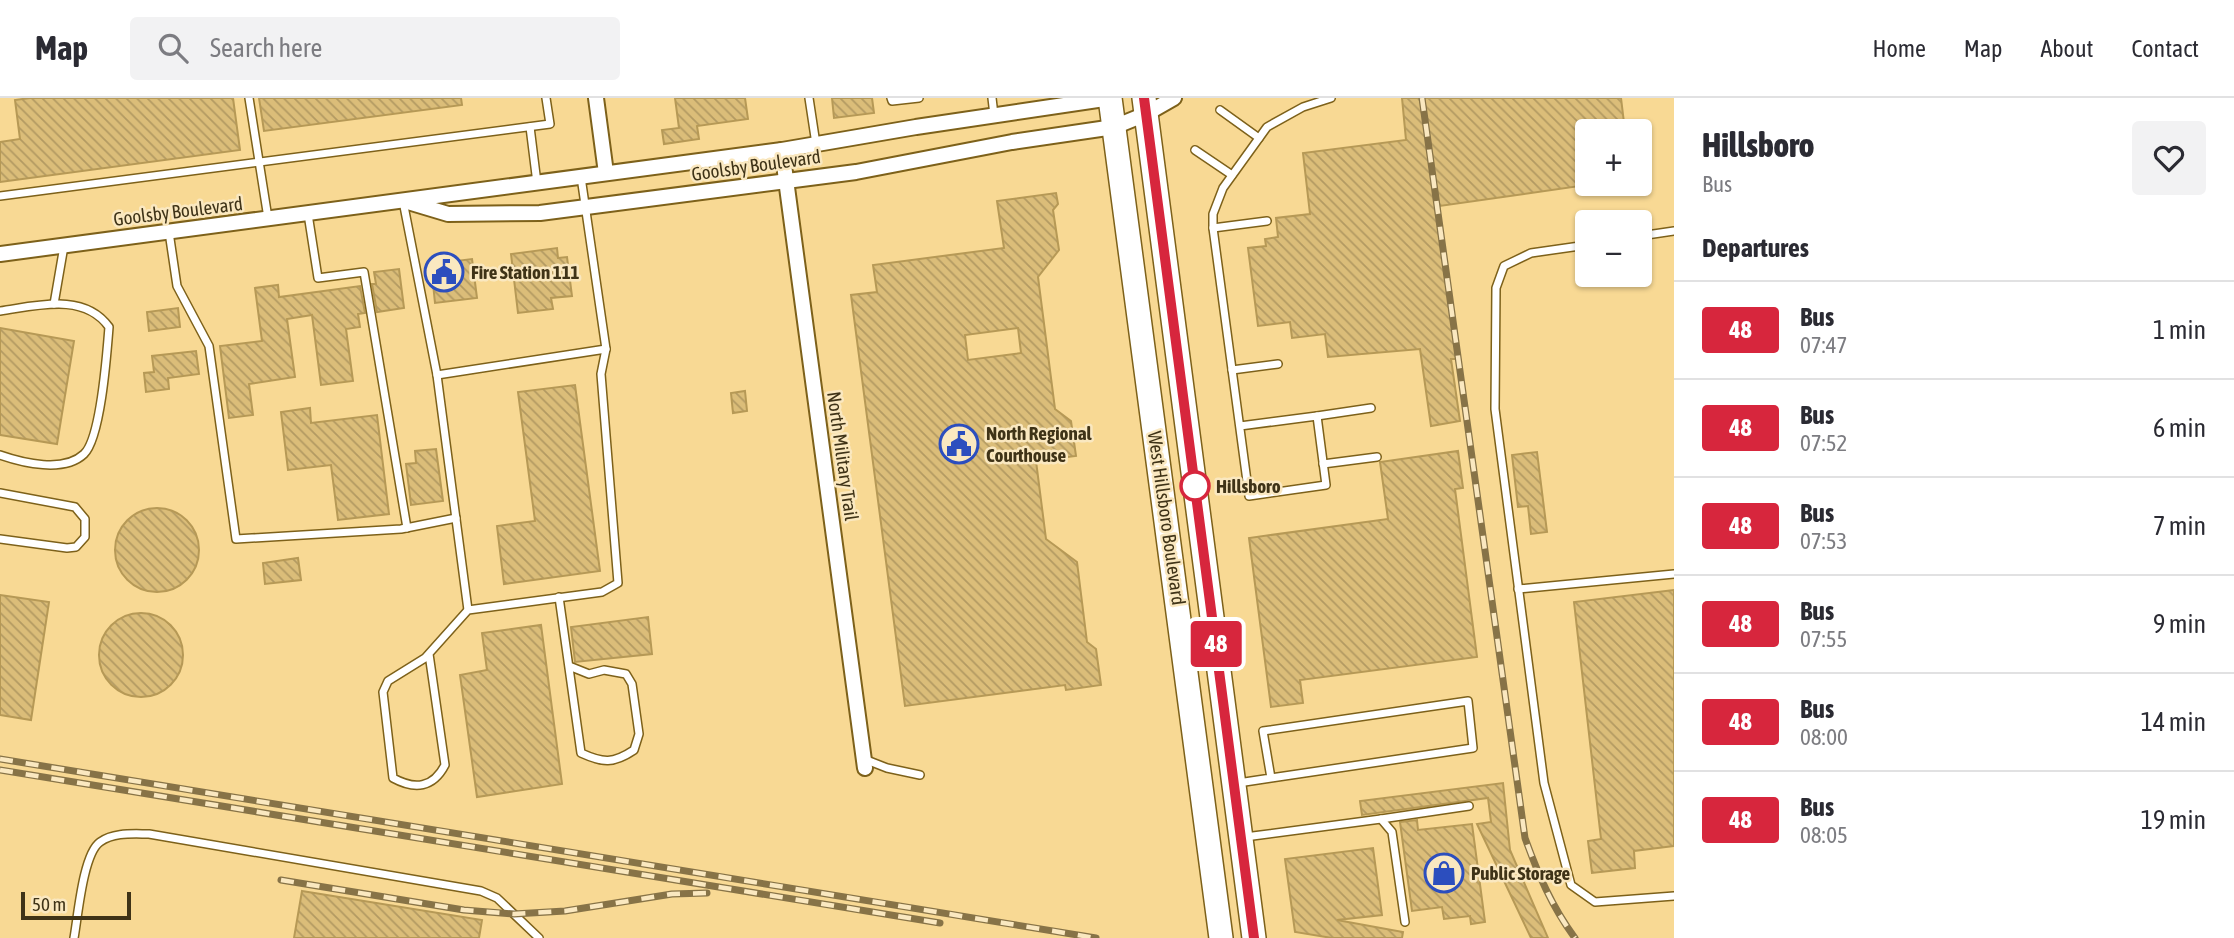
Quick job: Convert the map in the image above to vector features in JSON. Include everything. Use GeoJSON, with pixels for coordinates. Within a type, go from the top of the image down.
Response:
{"type":"FeatureCollection","features":[{"type":"Feature","properties":{"kind":"main road","name":"West Hillsboro Boulevard"},"geometry":{"type":"LineString","coordinates":[[1110,98],[1221,938]]}},
{"type":"Feature","properties":{"kind":"main road","name":"West Hillsboro Boulevard"},"geometry":{"type":"LineString","coordinates":[[1145,106],[1254,938]]}},
{"type":"Feature","properties":{"kind":"main road"},"geometry":{"type":"LineString","coordinates":[[1155,429],[1168,440],[1193,475]]}},
{"type":"Feature","properties":{"kind":"main road"},"geometry":{"type":"LineString","coordinates":[[1194,728],[1209,766],[1220,778],[1234,783]]}},
{"type":"Feature","properties":{"kind":"street"},"geometry":{"type":"LineString","coordinates":[[596,98],[606,173]]}},
{"type":"Feature","properties":{"kind":"street","name":"Goolsby Boulevard"},"geometry":{"type":"LineString","coordinates":[[0,254],[782,150],[1110,98]]}},
{"type":"Feature","properties":{"kind":"street","name":"Goolsby Boulevard"},"geometry":{"type":"LineString","coordinates":[[403,201],[449,214],[540,213],[856,172],[1012,142],[1114,127],[1145,106],[1174,98]]}},
{"type":"Feature","properties":{"kind":"street","name":"North Military Trail"},"geometry":{"type":"LineString","coordinates":[[782,150],[865,764]]}},
{"type":"Feature","properties":{"kind":"lane"},"geometry":{"type":"LineString","coordinates":[[249,98],[268,219]]}},
{"type":"Feature","properties":{"kind":"lane"},"geometry":{"type":"LineString","coordinates":[[0,196],[550,124],[547,98]]}},
{"type":"Feature","properties":{"kind":"lane"},"geometry":{"type":"LineString","coordinates":[[809,98],[816,144]]}},
{"type":"Feature","properties":{"kind":"lane"},"geometry":{"type":"LineString","coordinates":[[891,98],[892,101],[919,98]]}},
{"type":"Feature","properties":{"kind":"lane"},"geometry":{"type":"LineString","coordinates":[[992,98],[994,116]]}},
{"type":"Feature","properties":{"kind":"lane"},"geometry":{"type":"LineString","coordinates":[[1317,416],[1326,485],[1249,496],[1213,214],[1223,188],[1267,127],[1331,98]]}},
{"type":"Feature","properties":{"kind":"lane"},"geometry":{"type":"LineString","coordinates":[[1220,110],[1259,138]]}},
{"type":"Feature","properties":{"kind":"lane"},"geometry":{"type":"LineString","coordinates":[[530,127],[537,183]]}},
{"type":"Feature","properties":{"kind":"lane"},"geometry":{"type":"LineString","coordinates":[[1195,150],[1232,176]]}},
{"type":"Feature","properties":{"kind":"lane"},"geometry":{"type":"LineString","coordinates":[[429,654],[445,765],[439,777],[423,786],[404,784],[393,778],[383,692],[388,681],[429,654],[468,610],[601,592],[618,583],[601,374],[606,349],[581,176]]}},
{"type":"Feature","properties":{"kind":"lane"},"geometry":{"type":"LineString","coordinates":[[403,201],[438,375],[468,610]]}},
{"type":"Feature","properties":{"kind":"lane"},"geometry":{"type":"LineString","coordinates":[[307,214],[318,278],[364,272],[407,528]]}},
{"type":"Feature","properties":{"kind":"lane"},"geometry":{"type":"LineString","coordinates":[[1213,228],[1267,221]]}},
{"type":"Feature","properties":{"kind":"lane"},"geometry":{"type":"LineString","coordinates":[[1652,234],[1674,231]]}},
{"type":"Feature","properties":{"kind":"lane"},"geometry":{"type":"LineString","coordinates":[[169,232],[177,286],[209,346],[236,539],[407,528],[456,518]]}},
{"type":"Feature","properties":{"kind":"lane"},"geometry":{"type":"LineString","coordinates":[[54,304],[64,246]]}},
{"type":"Feature","properties":{"kind":"lane"},"geometry":{"type":"LineString","coordinates":[[1575,247],[1531,253],[1504,266],[1496,288],[1496,409],[1544,783],[1571,885],[1595,902],[1674,896]]}},
{"type":"Feature","properties":{"kind":"lane"},"geometry":{"type":"LineString","coordinates":[[0,311],[72,304],[100,314],[109,327],[96,429],[85,453],[67,463],[36,463],[0,455]]}},
{"type":"Feature","properties":{"kind":"lane"},"geometry":{"type":"LineString","coordinates":[[438,375],[606,349]]}},
{"type":"Feature","properties":{"kind":"lane"},"geometry":{"type":"LineString","coordinates":[[1232,370],[1278,364]]}},
{"type":"Feature","properties":{"kind":"lane"},"geometry":{"type":"LineString","coordinates":[[1240,426],[1371,408]]}},
{"type":"Feature","properties":{"kind":"lane"},"geometry":{"type":"LineString","coordinates":[[1323,464],[1377,457]]}},
{"type":"Feature","properties":{"kind":"lane"},"geometry":{"type":"LineString","coordinates":[[0,493],[75,507],[85,519],[85,537],[76,547],[67,548],[0,539]]}},
{"type":"Feature","properties":{"kind":"lane"},"geometry":{"type":"LineString","coordinates":[[1518,589],[1674,573]]}},
{"type":"Feature","properties":{"kind":"lane"},"geometry":{"type":"LineString","coordinates":[[559,597],[581,753],[598,761],[620,760],[634,750],[639,734],[632,684],[626,674],[615,670],[589,674],[569,666]]}},
{"type":"Feature","properties":{"kind":"lane"},"geometry":{"type":"LineString","coordinates":[[1234,783],[1271,778],[1474,748],[1468,701],[1263,731],[1271,778]]}},
{"type":"Feature","properties":{"kind":"lane"},"geometry":{"type":"LineString","coordinates":[[865,764],[920,775]]}},
{"type":"Feature","properties":{"kind":"lane"},"geometry":{"type":"LineString","coordinates":[[1241,838],[1469,806]]}},
{"type":"Feature","properties":{"kind":"lane"},"geometry":{"type":"LineString","coordinates":[[1381,819],[1392,832],[1405,922]]}},
{"type":"Feature","properties":{"kind":"lane"},"geometry":{"type":"LineString","coordinates":[[74,938],[90,853],[100,842],[118,834],[149,834],[481,891],[497,898],[538,938]]}},
{"type":"Feature","properties":{"kind":"building"},"geometry":{"type":"Polygon","coordinates":[[[233,98],[240,150],[0,182],[0,142],[20,139],[15,100],[233,98]]]}},
{"type":"Feature","properties":{"kind":"building"},"geometry":{"type":"Polygon","coordinates":[[[259,98],[461,98],[462,105],[264,131],[259,98]]]}},
{"type":"Feature","properties":{"kind":"building"},"geometry":{"type":"Polygon","coordinates":[[[675,98],[745,98],[748,119],[697,126],[699,139],[664,144],[662,130],[679,128],[675,98]]]}},
{"type":"Feature","properties":{"kind":"building"},"geometry":{"type":"Polygon","coordinates":[[[832,98],[872,98],[874,113],[834,118],[832,98]]]}},
{"type":"Feature","properties":{"kind":"building"},"geometry":{"type":"Polygon","coordinates":[[[1402,98],[1621,98],[1624,119],[1575,119],[1575,187],[1439,206],[1458,359],[1451,359],[1460,421],[1431,426],[1420,349],[1328,357],[1325,334],[1292,338],[1290,322],[1258,326],[1248,248],[1266,246],[1265,239],[1278,237],[1276,218],[1310,214],[1303,153],[1406,140],[1402,98]]]}},
{"type":"Feature","properties":{"kind":"building"},"geometry":{"type":"Polygon","coordinates":[[[1056,193],[1058,204],[1053,210],[1059,250],[1038,277],[1055,409],[1071,421],[1076,456],[1036,461],[1046,539],[1077,562],[1087,642],[1096,649],[1101,685],[1066,690],[1065,685],[905,706],[851,295],[877,292],[873,265],[1004,248],[997,201],[1056,193]],[[1018,328],[965,335],[968,360],[1021,353],[1018,328]]]}},
{"type":"Feature","properties":{"kind":"building"},"geometry":{"type":"Polygon","coordinates":[[[557,248],[558,258],[567,257],[572,296],[551,298],[553,309],[518,313],[511,254],[557,248]]]}},
{"type":"Feature","properties":{"kind":"building"},"geometry":{"type":"Polygon","coordinates":[[[472,259],[477,298],[435,303],[431,264],[472,259]]]}},
{"type":"Feature","properties":{"kind":"building"},"geometry":{"type":"Polygon","coordinates":[[[399,269],[404,308],[377,312],[372,284],[376,284],[374,272],[399,269]]]}},
{"type":"Feature","properties":{"kind":"building"},"geometry":{"type":"Polygon","coordinates":[[[278,285],[279,297],[360,286],[365,313],[358,314],[360,327],[346,329],[353,381],[321,385],[312,315],[287,319],[295,377],[249,384],[253,415],[229,418],[220,346],[262,341],[255,288],[278,285]]]}},
{"type":"Feature","properties":{"kind":"building"},"geometry":{"type":"Polygon","coordinates":[[[178,308],[180,327],[149,331],[147,312],[178,308]]]}},
{"type":"Feature","properties":{"kind":"building"},"geometry":{"type":"Polygon","coordinates":[[[0,328],[74,341],[57,444],[0,435],[0,328]]]}},
{"type":"Feature","properties":{"kind":"building"},"geometry":{"type":"Polygon","coordinates":[[[196,351],[199,374],[168,378],[169,389],[146,392],[144,373],[154,372],[152,356],[196,351]]]}},
{"type":"Feature","properties":{"kind":"building"},"geometry":{"type":"Polygon","coordinates":[[[575,385],[600,571],[504,584],[497,526],[535,521],[518,392],[575,385]]]}},
{"type":"Feature","properties":{"kind":"building"},"geometry":{"type":"Polygon","coordinates":[[[745,391],[747,411],[733,413],[731,393],[745,391]]]}},
{"type":"Feature","properties":{"kind":"building"},"geometry":{"type":"Polygon","coordinates":[[[310,408],[311,423],[377,415],[389,514],[338,520],[331,465],[288,470],[281,412],[310,408]]]}},
{"type":"Feature","properties":{"kind":"building"},"geometry":{"type":"Polygon","coordinates":[[[436,449],[443,501],[411,505],[406,464],[416,463],[415,451],[436,449]]]}},
{"type":"Feature","properties":{"kind":"building"},"geometry":{"type":"Polygon","coordinates":[[[1458,451],[1463,488],[1455,489],[1477,657],[1300,680],[1303,703],[1271,707],[1249,538],[1388,519],[1380,462],[1458,451]]]}},
{"type":"Feature","properties":{"kind":"building"},"geometry":{"type":"Polygon","coordinates":[[[1537,452],[1547,532],[1531,534],[1528,506],[1518,507],[1512,455],[1537,452]]]}},
{"type":"Feature","properties":{"kind":"building"},"geometry":{"type":"Polygon","coordinates":[[[157,508],[173,511],[187,520],[196,534],[199,550],[196,566],[187,580],[173,589],[157,592],[141,589],[127,580],[118,566],[115,550],[118,534],[127,520],[141,511],[157,508]]]}},
{"type":"Feature","properties":{"kind":"building"},"geometry":{"type":"Polygon","coordinates":[[[298,558],[301,580],[265,584],[263,563],[298,558]]]}},
{"type":"Feature","properties":{"kind":"building"},"geometry":{"type":"Polygon","coordinates":[[[1674,590],[1674,846],[1634,851],[1635,868],[1592,873],[1588,841],[1601,839],[1574,602],[1674,590]]]}},
{"type":"Feature","properties":{"kind":"building"},"geometry":{"type":"Polygon","coordinates":[[[0,595],[49,602],[31,720],[0,715],[0,595]]]}},
{"type":"Feature","properties":{"kind":"building"},"geometry":{"type":"Polygon","coordinates":[[[141,613],[157,616],[171,625],[180,639],[183,655],[180,671],[171,685],[157,694],[141,697],[125,694],[111,685],[102,671],[99,655],[102,639],[111,625],[125,616],[141,613]]]}},
{"type":"Feature","properties":{"kind":"building"},"geometry":{"type":"Polygon","coordinates":[[[648,617],[652,654],[575,662],[571,627],[648,617]]]}},
{"type":"Feature","properties":{"kind":"building"},"geometry":{"type":"Polygon","coordinates":[[[541,625],[562,784],[477,797],[460,675],[487,670],[482,633],[541,625]]]}},
{"type":"Feature","properties":{"kind":"building"},"geometry":{"type":"Polygon","coordinates":[[[1503,783],[1510,850],[1548,938],[1531,938],[1477,824],[1491,822],[1488,798],[1362,815],[1360,801],[1503,783]]]}},
{"type":"Feature","properties":{"kind":"building"},"geometry":{"type":"Polygon","coordinates":[[[1417,820],[1418,830],[1472,824],[1485,922],[1471,924],[1470,916],[1444,919],[1442,907],[1412,911],[1400,822],[1417,820]]]}},
{"type":"Feature","properties":{"kind":"building"},"geometry":{"type":"Polygon","coordinates":[[[1373,848],[1382,915],[1337,920],[1403,932],[1402,938],[1332,938],[1295,932],[1285,859],[1373,848]]]}},
{"type":"Feature","properties":{"kind":"building"},"geometry":{"type":"Polygon","coordinates":[[[302,891],[482,920],[479,938],[294,938],[302,891]]]}},
{"type":"Feature","properties":{"kind":"railway"},"geometry":{"type":"LineString","coordinates":[[1422,98],[1525,838],[1546,890],[1575,938]]}},
{"type":"Feature","properties":{"kind":"railway"},"geometry":{"type":"LineString","coordinates":[[0,759],[1096,938]]}},
{"type":"Feature","properties":{"kind":"railway"},"geometry":{"type":"LineString","coordinates":[[0,770],[940,923]]}},
{"type":"Feature","properties":{"kind":"railway"},"geometry":{"type":"LineString","coordinates":[[281,880],[464,910],[514,914],[565,911],[672,894],[707,893]]}},
{"type":"Feature","properties":{"kind":"bus line","name":"48"},"geometry":{"type":"LineString","coordinates":[[1144,98],[1254,938]]}},
{"type":"Feature","properties":{"kind":"place","name":"Fire Station 111"},"geometry":{"type":"Point","coordinates":[444,272]}},
{"type":"Feature","properties":{"kind":"place","name":"North Regional Courthouse"},"geometry":{"type":"Point","coordinates":[959,444]}},
{"type":"Feature","properties":{"kind":"place","name":"Hillsboro"},"geometry":{"type":"Point","coordinates":[1195,486]}},
{"type":"Feature","properties":{"kind":"place","name":"Public Storage"},"geometry":{"type":"Point","coordinates":[1444,873]}}]}
